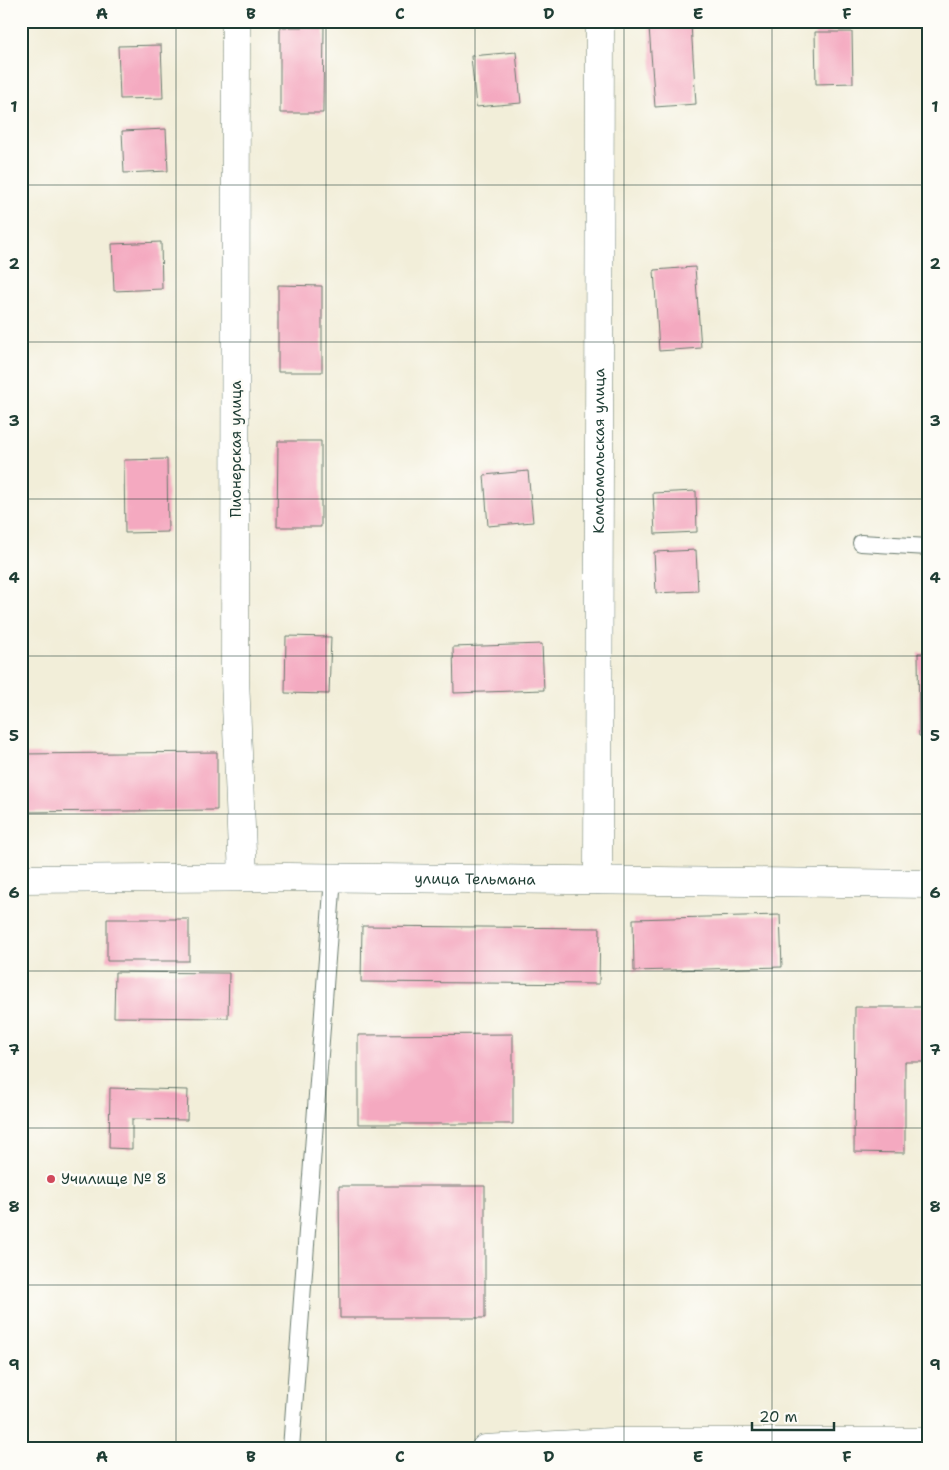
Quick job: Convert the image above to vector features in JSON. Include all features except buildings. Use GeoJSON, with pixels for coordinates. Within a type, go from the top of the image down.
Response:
{"type":"FeatureCollection","features":[{"type":"Feature","properties":{"kind":"street","name":"Пионерская улица"},"geometry":{"type":"LineString","coordinates":[[236,21],[235,678],[243,877]]}},
{"type":"Feature","properties":{"kind":"street","name":"Комсомольская улица"},"geometry":{"type":"LineString","coordinates":[[598,880],[600,21]]}},
{"type":"Feature","properties":{"kind":"street","name":"улица Тельмана"},"geometry":{"type":"LineString","coordinates":[[21,879],[333,877],[928,884]]}},
{"type":"Feature","properties":{"kind":"street"},"geometry":{"type":"LineString","coordinates":[[484,1449],[611,1442],[928,1442]]}},
{"type":"Feature","properties":{"kind":"lane"},"geometry":{"type":"LineString","coordinates":[[860,543],[928,547]]}},
{"type":"Feature","properties":{"kind":"lane"},"geometry":{"type":"LineString","coordinates":[[291,1449],[333,877]]}},
{"type":"Feature","properties":{"kind":"place","name":"Училище № 8"},"geometry":{"type":"Point","coordinates":[51,1179]}}]}
